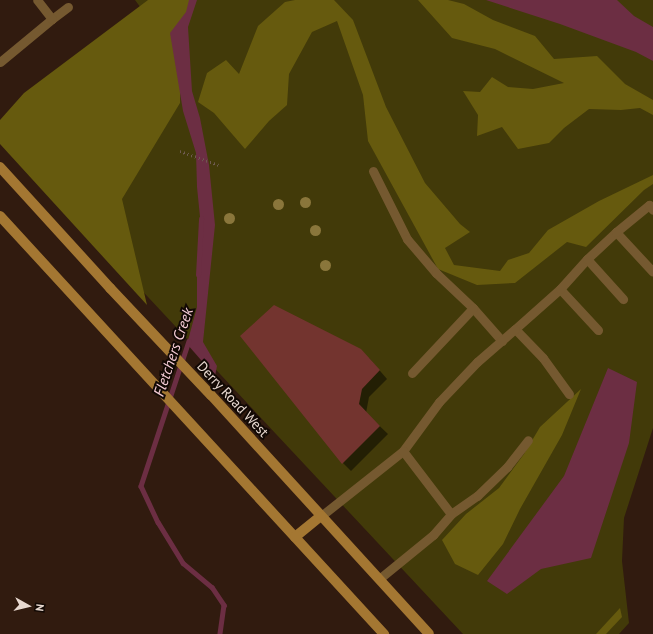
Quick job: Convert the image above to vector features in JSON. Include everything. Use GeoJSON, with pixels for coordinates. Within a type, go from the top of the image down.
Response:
{"type":"FeatureCollection","features":[{"type":"Feature","properties":{"kind":"main road","name":"Derry Road West"},"geometry":{"type":"LineString","coordinates":[[0,167],[429,634]]}},
{"type":"Feature","properties":{"kind":"main road"},"geometry":{"type":"LineString","coordinates":[[0,216],[384,634]]}},
{"type":"Feature","properties":{"kind":"main road"},"geometry":{"type":"LineString","coordinates":[[295,537],[321,516]]}},
{"type":"Feature","properties":{"kind":"lane"},"geometry":{"type":"LineString","coordinates":[[38,0],[52,19]]}},
{"type":"Feature","properties":{"kind":"lane"},"geometry":{"type":"LineString","coordinates":[[0,62],[68,7]]}},
{"type":"Feature","properties":{"kind":"lane"},"geometry":{"type":"LineString","coordinates":[[373,171],[407,239],[436,273],[473,308],[502,341]]}},
{"type":"Feature","properties":{"kind":"lane"},"geometry":{"type":"LineString","coordinates":[[321,516],[403,451],[439,402],[477,362],[560,289],[587,259],[616,232],[652,205]]}},
{"type":"Feature","properties":{"kind":"lane"},"geometry":{"type":"LineString","coordinates":[[616,232],[653,272]]}},
{"type":"Feature","properties":{"kind":"lane"},"geometry":{"type":"LineString","coordinates":[[587,259],[623,299]]}},
{"type":"Feature","properties":{"kind":"lane"},"geometry":{"type":"LineString","coordinates":[[560,289],[598,330]]}},
{"type":"Feature","properties":{"kind":"lane"},"geometry":{"type":"LineString","coordinates":[[412,374],[473,308]]}},
{"type":"Feature","properties":{"kind":"lane"},"geometry":{"type":"LineString","coordinates":[[515,329],[543,358],[569,394]]}},
{"type":"Feature","properties":{"kind":"lane"},"geometry":{"type":"LineString","coordinates":[[379,579],[433,535],[451,514],[477,496],[507,467],[528,440]]}},
{"type":"Feature","properties":{"kind":"lane"},"geometry":{"type":"LineString","coordinates":[[403,451],[451,514]]}},
{"type":"Feature","properties":{"kind":"path"},"geometry":{"type":"LineString","coordinates":[[180,151],[219,165]]}},
{"type":"Feature","properties":{"kind":"shaded area"},"geometry":{"type":"Polygon","coordinates":[[[135,0],[653,0],[653,428],[624,518],[622,561],[629,623],[619,634],[463,634],[90,235],[152,23],[135,0]]]}},
{"type":"Feature","properties":{"kind":"shaded area"},"geometry":{"type":"Polygon","coordinates":[[[148,0],[194,0],[180,31],[180,103],[122,199],[147,305],[0,144],[0,120],[24,93],[148,0]]]}},
{"type":"Feature","properties":{"kind":"shaded area"},"geometry":{"type":"Polygon","coordinates":[[[189,0],[197,0],[188,27],[192,91],[200,118],[209,165],[215,225],[203,342],[217,366],[215,376],[187,344],[197,307],[197,271],[202,237],[197,187],[196,153],[183,111],[170,33],[186,12],[189,0]]]}},
{"type":"Feature","properties":{"kind":"shaded area"},"geometry":{"type":"Polygon","coordinates":[[[295,0],[334,0],[353,20],[386,107],[425,183],[460,224],[470,232],[445,248],[454,265],[500,271],[508,260],[529,253],[548,230],[599,201],[653,175],[653,184],[644,190],[586,247],[567,242],[515,283],[477,285],[438,269],[368,141],[363,95],[337,21],[312,32],[289,74],[287,105],[269,121],[245,149],[214,113],[198,102],[207,73],[226,60],[239,74],[258,26],[285,2],[295,0]]]}},
{"type":"Feature","properties":{"kind":"shaded area"},"geometry":{"type":"Polygon","coordinates":[[[418,0],[448,0],[464,4],[493,20],[535,36],[554,59],[597,56],[625,84],[653,100],[653,115],[640,108],[621,110],[589,109],[564,128],[549,143],[518,149],[502,127],[477,136],[478,115],[463,91],[480,92],[492,77],[508,87],[533,89],[564,83],[495,49],[452,38],[418,0]]]}},
{"type":"Feature","properties":{"kind":"shaded area"},"geometry":{"type":"Polygon","coordinates":[[[486,0],[617,0],[634,16],[653,27],[653,61],[636,52],[560,24],[486,0]]]}},
{"type":"Feature","properties":{"kind":"shaded area"},"geometry":{"type":"Polygon","coordinates":[[[608,368],[637,382],[629,443],[591,558],[541,569],[507,594],[487,581],[564,476],[608,368]]]}},
{"type":"Feature","properties":{"kind":"shaded area"},"geometry":{"type":"Polygon","coordinates":[[[581,389],[562,435],[520,509],[503,544],[478,575],[455,564],[442,540],[466,514],[499,488],[524,454],[540,427],[581,389]]]}},
{"type":"Feature","properties":{"kind":"shaded area"},"geometry":{"type":"Polygon","coordinates":[[[620,608],[622,617],[606,634],[596,634],[620,608]]]}},
{"type":"Feature","properties":{"kind":"building"},"geometry":{"type":"Polygon","coordinates":[[[274,305],[361,349],[380,370],[362,389],[359,404],[380,426],[342,464],[240,336],[274,305]]]}},
{"type":"Feature","properties":{"kind":"waterway","name":"Fletchers Creek"},"geometry":{"type":"LineString","coordinates":[[198,275],[201,219]]}},
{"type":"Feature","properties":{"kind":"waterway","name":"Fletchers Creek"},"geometry":{"type":"LineString","coordinates":[[189,341],[141,486],[158,522],[183,563],[212,587],[224,605],[220,634]]}}]}
